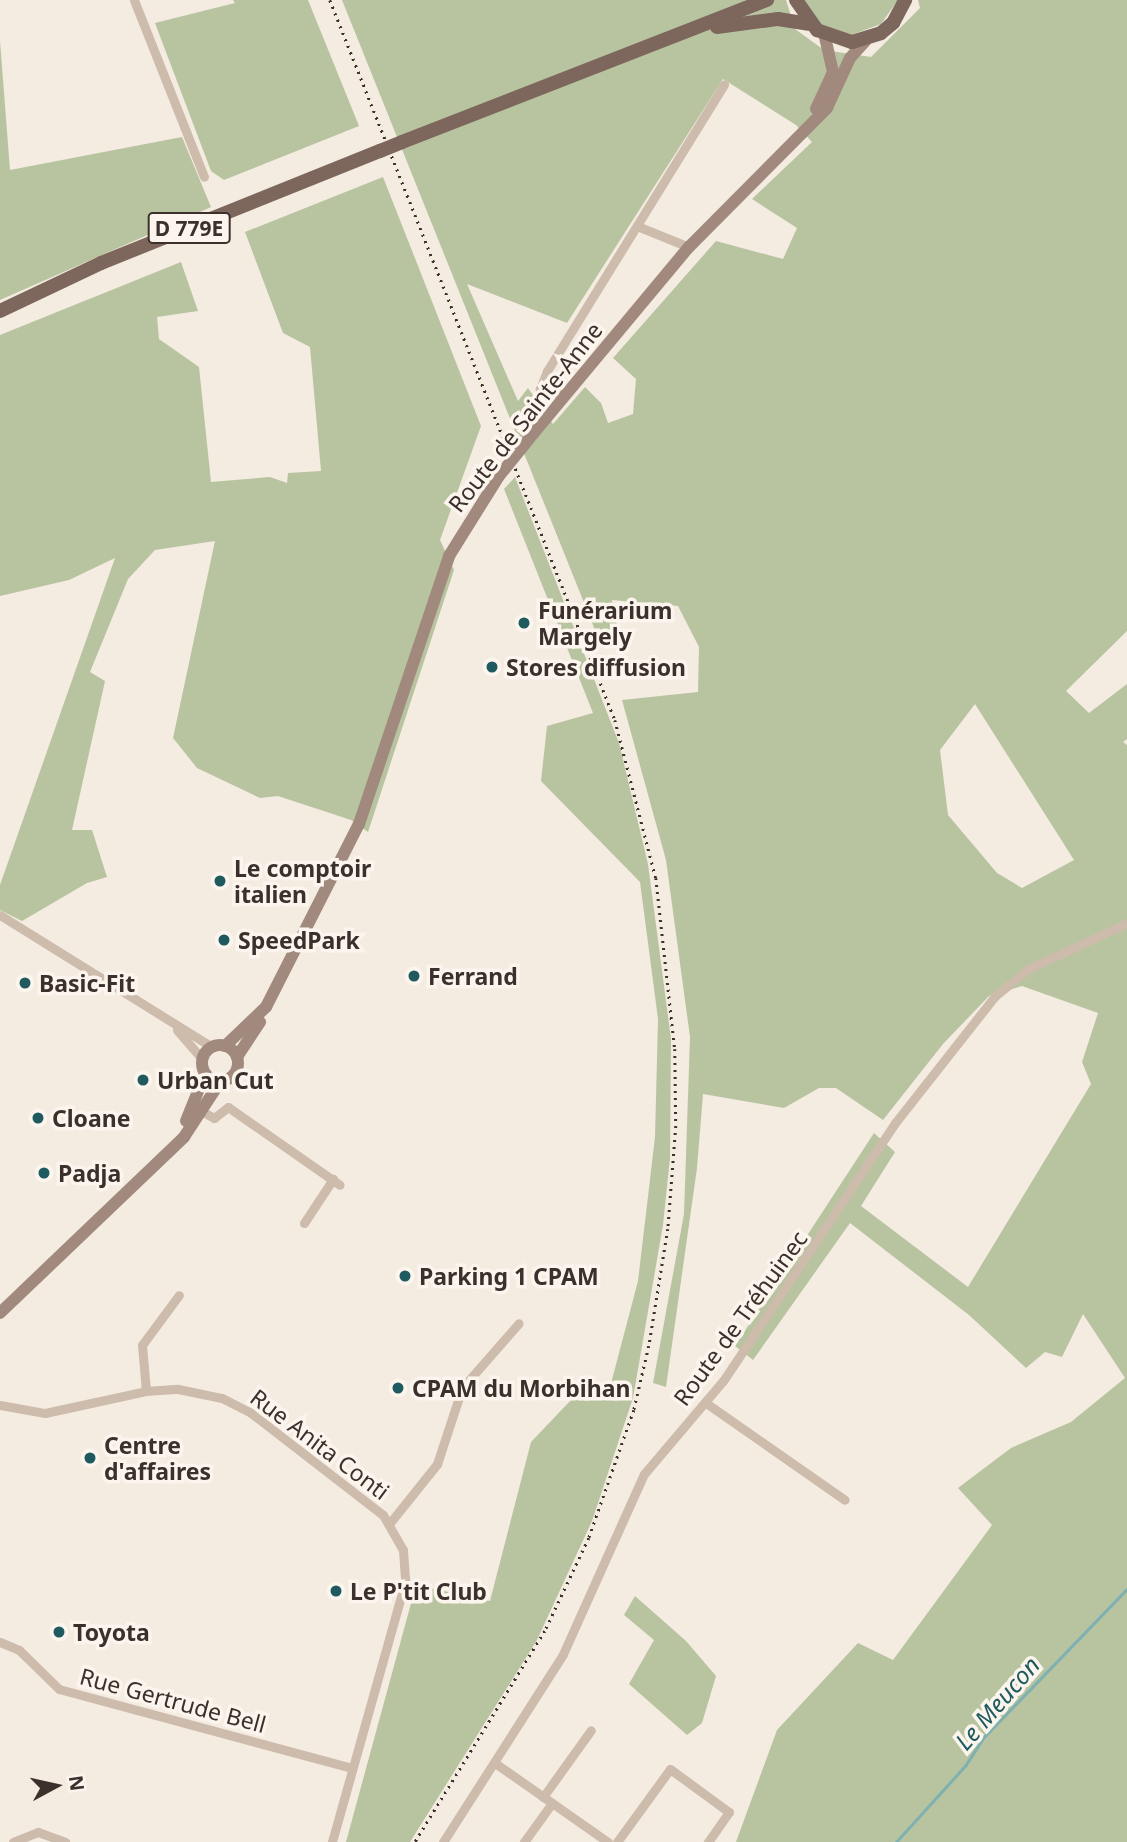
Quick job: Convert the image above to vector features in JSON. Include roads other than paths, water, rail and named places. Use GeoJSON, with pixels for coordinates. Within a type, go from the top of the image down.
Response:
{"type":"FeatureCollection","features":[{"type":"Feature","properties":{"kind":"main road","name":"D 779E"},"geometry":{"type":"LineString","coordinates":[[0,311],[101,263],[767,0]]}},
{"type":"Feature","properties":{"kind":"main road"},"geometry":{"type":"LineString","coordinates":[[802,12],[825,36],[838,40],[866,40],[893,23],[905,0]]}},
{"type":"Feature","properties":{"kind":"main road","name":"D 779E"},"geometry":{"type":"LineString","coordinates":[[698,29],[778,19],[802,12]]}},
{"type":"Feature","properties":{"kind":"main road","name":"Route de Sainte-Anne"},"geometry":{"type":"LineString","coordinates":[[800,132],[822,100],[833,72],[825,36]]}},
{"type":"Feature","properties":{"kind":"main road","name":"Route de Sainte-Anne"},"geometry":{"type":"LineString","coordinates":[[237,1057],[275,1003],[376,781],[449,556],[499,476],[689,247],[831,102],[850,58],[866,40]]}},
{"type":"Feature","properties":{"kind":"main road","name":"Route de Sainte-Anne"},"geometry":{"type":"LineString","coordinates":[[218,1046],[266,1007],[287,972]]}},
{"type":"Feature","properties":{"kind":"main road"},"geometry":{"type":"LineString","coordinates":[[0,1314],[171,1149],[220,1082],[235,1074],[237,1057],[218,1046],[202,1059],[205,1074],[171,1149]]}},
{"type":"Feature","properties":{"kind":"main road"},"geometry":{"type":"LineString","coordinates":[[205,1074],[220,1082]]}},
{"type":"Feature","properties":{"kind":"street"},"geometry":{"type":"LineString","coordinates":[[134,0],[204,177]]}},
{"type":"Feature","properties":{"kind":"street"},"geometry":{"type":"LineString","coordinates":[[553,411],[540,389],[547,371],[724,84]]}},
{"type":"Feature","properties":{"kind":"street"},"geometry":{"type":"LineString","coordinates":[[637,226],[689,247]]}},
{"type":"Feature","properties":{"kind":"street"},"geometry":{"type":"LineString","coordinates":[[547,371],[548,382],[563,398]]}},
{"type":"Feature","properties":{"kind":"street"},"geometry":{"type":"LineString","coordinates":[[0,915],[171,1024],[218,1046]]}},
{"type":"Feature","properties":{"kind":"street","name":"Route de Tréhuinec"},"geometry":{"type":"LineString","coordinates":[[443,1842],[563,1654],[644,1474],[706,1404],[824,1235],[895,1123],[995,996],[1028,969],[1127,923]]}},
{"type":"Feature","properties":{"kind":"street"},"geometry":{"type":"LineString","coordinates":[[171,1024],[202,1059]]}},
{"type":"Feature","properties":{"kind":"street"},"geometry":{"type":"LineString","coordinates":[[201,1111],[214,1118],[228,1107],[336,1182],[303,1223]]}},
{"type":"Feature","properties":{"kind":"street"},"geometry":{"type":"LineString","coordinates":[[146,1391],[142,1345],[178,1295]]}},
{"type":"Feature","properties":{"kind":"street"},"geometry":{"type":"LineString","coordinates":[[389,1524],[437,1464],[462,1388],[519,1323]]}},
{"type":"Feature","properties":{"kind":"street","name":"Rue Anita Conti"},"geometry":{"type":"LineString","coordinates":[[0,1405],[25,1413],[57,1412],[146,1391],[197,1392],[237,1405],[383,1515],[403,1550],[405,1582],[332,1842]]}},
{"type":"Feature","properties":{"kind":"street"},"geometry":{"type":"LineString","coordinates":[[706,1404],[845,1500]]}},
{"type":"Feature","properties":{"kind":"street","name":"Rue Gertrude Bell"},"geometry":{"type":"LineString","coordinates":[[0,1642],[19,1650],[59,1689],[351,1768]]}},
{"type":"Feature","properties":{"kind":"street"},"geometry":{"type":"LineString","coordinates":[[543,1797],[591,1730]]}},
{"type":"Feature","properties":{"kind":"street"},"geometry":{"type":"LineString","coordinates":[[495,1763],[608,1842]]}},
{"type":"Feature","properties":{"kind":"street"},"geometry":{"type":"LineString","coordinates":[[617,1842],[670,1769],[729,1812],[708,1842]]}},
{"type":"Feature","properties":{"kind":"street"},"geometry":{"type":"LineString","coordinates":[[524,1842],[552,1803]]}},
{"type":"Feature","properties":{"kind":"street"},"geometry":{"type":"LineString","coordinates":[[13,1842],[38,1832],[65,1842]]}},
{"type":"Feature","properties":{"kind":"waterway","name":"Le Meucon"},"geometry":{"type":"LineString","coordinates":[[896,1842],[965,1766],[984,1737],[1127,1589]]}},
{"type":"Feature","properties":{"kind":"railway"},"geometry":{"type":"LineString","coordinates":[[330,0],[615,720],[656,878],[675,1049],[676,1126],[668,1229],[649,1346],[634,1410],[589,1538],[545,1631],[415,1842]]}},
{"type":"Feature","properties":{"kind":"place","name":"Funérarium Margely"},"geometry":{"type":"Point","coordinates":[524,623]}},
{"type":"Feature","properties":{"kind":"place","name":"Stores diffusion"},"geometry":{"type":"Point","coordinates":[492,667]}},
{"type":"Feature","properties":{"kind":"place","name":"Le comptoir italien"},"geometry":{"type":"Point","coordinates":[220,881]}},
{"type":"Feature","properties":{"kind":"place","name":"SpeedPark"},"geometry":{"type":"Point","coordinates":[224,940]}},
{"type":"Feature","properties":{"kind":"place","name":"Ferrand"},"geometry":{"type":"Point","coordinates":[414,976]}},
{"type":"Feature","properties":{"kind":"place","name":"Basic-Fit"},"geometry":{"type":"Point","coordinates":[25,983]}},
{"type":"Feature","properties":{"kind":"place","name":"Urban Cut"},"geometry":{"type":"Point","coordinates":[143,1080]}},
{"type":"Feature","properties":{"kind":"place","name":"Cloane"},"geometry":{"type":"Point","coordinates":[38,1118]}},
{"type":"Feature","properties":{"kind":"place","name":"Padja"},"geometry":{"type":"Point","coordinates":[44,1173]}},
{"type":"Feature","properties":{"kind":"place","name":"Parking 1 CPAM"},"geometry":{"type":"Point","coordinates":[405,1276]}},
{"type":"Feature","properties":{"kind":"place","name":"CPAM du Morbihan"},"geometry":{"type":"Point","coordinates":[398,1388]}},
{"type":"Feature","properties":{"kind":"place","name":"Centre d'affaires"},"geometry":{"type":"Point","coordinates":[90,1458]}},
{"type":"Feature","properties":{"kind":"place","name":"Le P'tit Club"},"geometry":{"type":"Point","coordinates":[336,1591]}},
{"type":"Feature","properties":{"kind":"place","name":"Toyota"},"geometry":{"type":"Point","coordinates":[59,1632]}}]}
